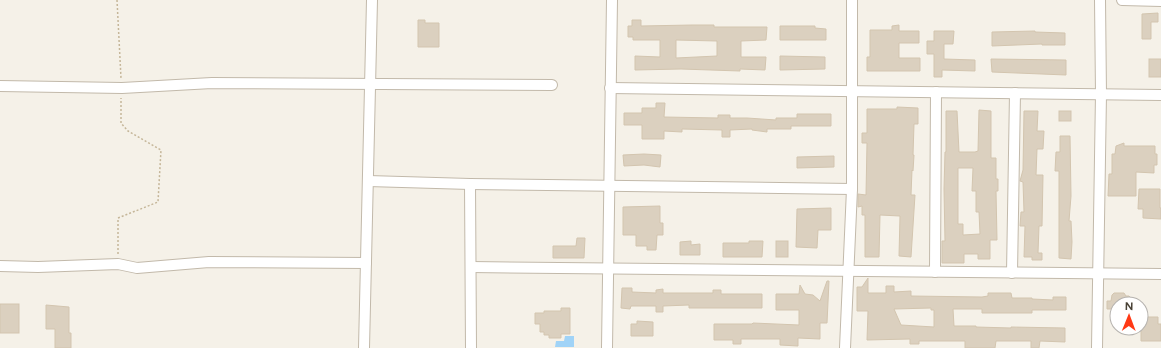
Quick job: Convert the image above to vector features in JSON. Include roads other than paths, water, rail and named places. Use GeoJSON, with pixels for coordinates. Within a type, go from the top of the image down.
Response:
{"type":"FeatureCollection","features":[{"type":"Feature","properties":{"kind":"street"},"geometry":{"type":"LineString","coordinates":[[364,348],[372,0]]}},
{"type":"Feature","properties":{"kind":"street"},"geometry":{"type":"LineString","coordinates":[[606,348],[612,0]]}},
{"type":"Feature","properties":{"kind":"street"},"geometry":{"type":"LineString","coordinates":[[845,348],[852,189],[852,0]]}},
{"type":"Feature","properties":{"kind":"street"},"geometry":{"type":"LineString","coordinates":[[1097,348],[1101,94],[1100,0]]}},
{"type":"Feature","properties":{"kind":"street"},"geometry":{"type":"LineString","coordinates":[[1122,0],[1161,1]]}},
{"type":"Feature","properties":{"kind":"street"},"geometry":{"type":"LineString","coordinates":[[0,86],[122,88],[212,83],[552,85]]}},
{"type":"Feature","properties":{"kind":"street"},"geometry":{"type":"LineString","coordinates":[[610,88],[1161,95]]}},
{"type":"Feature","properties":{"kind":"street"},"geometry":{"type":"LineString","coordinates":[[935,272],[936,92]]}},
{"type":"Feature","properties":{"kind":"street"},"geometry":{"type":"LineString","coordinates":[[1012,273],[1015,93]]}},
{"type":"Feature","properties":{"kind":"street"},"geometry":{"type":"LineString","coordinates":[[368,181],[470,184],[852,189]]}},
{"type":"Feature","properties":{"kind":"street"},"geometry":{"type":"LineString","coordinates":[[470,184],[471,348]]}},
{"type":"Feature","properties":{"kind":"street"},"geometry":{"type":"LineString","coordinates":[[0,266],[38,267],[118,264],[138,268],[209,262],[366,263]]}},
{"type":"Feature","properties":{"kind":"street"},"geometry":{"type":"LineString","coordinates":[[470,267],[1161,274]]}},
{"type":"Feature","properties":{"kind":"water"},"geometry":{"type":"Polygon","coordinates":[[[565,336],[574,336],[574,347],[555,347],[556,341],[564,341],[565,336]]]}}]}
